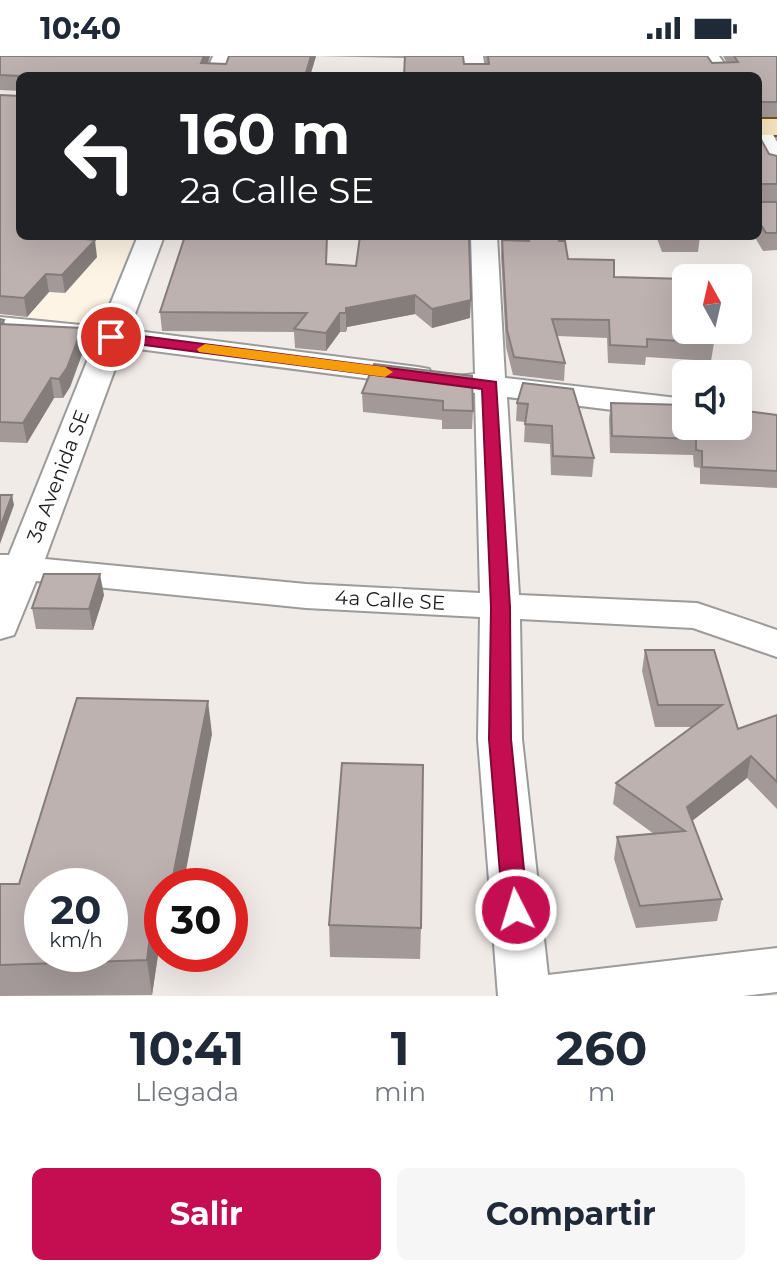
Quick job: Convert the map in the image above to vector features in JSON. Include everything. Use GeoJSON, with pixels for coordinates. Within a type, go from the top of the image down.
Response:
{"type":"FeatureCollection","features":[{"type":"Feature","properties":{"kind":"street"},"geometry":{"type":"LineString","coordinates":[[762,134],[777,164]]}},
{"type":"Feature","properties":{"kind":"street","name":"3a Avenida SE"},"geometry":{"type":"LineString","coordinates":[[0,626],[11,567],[111,337],[149,240]]}},
{"type":"Feature","properties":{"kind":"street"},"geometry":{"type":"LineString","coordinates":[[484,240],[500,607],[500,739],[524,996]]}},
{"type":"Feature","properties":{"kind":"street"},"geometry":{"type":"LineString","coordinates":[[0,326],[111,337],[672,407]]}},
{"type":"Feature","properties":{"kind":"street","name":"4a Calle SE"},"geometry":{"type":"LineString","coordinates":[[11,567],[306,596],[697,616],[777,644]]}},
{"type":"Feature","properties":{"kind":"street"},"geometry":{"type":"LineString","coordinates":[[553,996],[777,970]]}},
{"type":"Feature","properties":{"kind":"shaded area"},"geometry":{"type":"Polygon","coordinates":[[[0,160],[16,221],[16,240],[133,240],[98,328],[0,319],[0,160]]]}},
{"type":"Feature","properties":{"kind":"building"},"geometry":{"type":"Polygon","coordinates":[[[0,56],[204,56],[201,63],[226,64],[229,56],[311,56],[306,72],[16,72],[16,76],[0,75],[0,56]]]}},
{"type":"Feature","properties":{"kind":"building"},"geometry":{"type":"Polygon","coordinates":[[[405,56],[463,56],[464,64],[489,64],[488,56],[707,56],[712,63],[738,62],[734,56],[777,56],[777,102],[762,102],[762,72],[404,72],[405,56]]]}},
{"type":"Feature","properties":{"kind":"building"},"geometry":{"type":"Polygon","coordinates":[[[0,95],[16,96],[16,240],[95,240],[62,275],[46,274],[24,298],[0,296],[0,95]]]}},
{"type":"Feature","properties":{"kind":"building"},"geometry":{"type":"Polygon","coordinates":[[[762,141],[769,154],[777,156],[777,184],[762,184],[762,141]]]}},
{"type":"Feature","properties":{"kind":"building"},"geometry":{"type":"Polygon","coordinates":[[[762,202],[777,202],[777,233],[766,233],[762,226],[762,202]]]}},
{"type":"Feature","properties":{"kind":"building"},"geometry":{"type":"Polygon","coordinates":[[[184,240],[327,240],[326,264],[356,266],[359,240],[469,240],[471,300],[432,309],[415,295],[346,308],[346,313],[340,313],[326,333],[294,329],[307,313],[160,312],[184,240]]]}},
{"type":"Feature","properties":{"kind":"building"},"geometry":{"type":"Polygon","coordinates":[[[502,240],[565,241],[568,259],[614,260],[614,277],[672,279],[672,340],[647,339],[647,347],[610,345],[609,320],[552,319],[565,363],[514,357],[507,330],[502,240]]]}},
{"type":"Feature","properties":{"kind":"building"},"geometry":{"type":"Polygon","coordinates":[[[0,319],[4,320],[1,324],[82,328],[67,368],[59,379],[51,378],[23,423],[0,422],[0,319]]]}},
{"type":"Feature","properties":{"kind":"building"},"geometry":{"type":"Polygon","coordinates":[[[374,364],[472,376],[473,411],[443,410],[443,401],[362,393],[374,364]]]}},
{"type":"Feature","properties":{"kind":"building"},"geometry":{"type":"Polygon","coordinates":[[[523,383],[573,389],[594,458],[553,456],[552,426],[525,424],[528,404],[517,403],[523,383]]]}},
{"type":"Feature","properties":{"kind":"building"},"geometry":{"type":"Polygon","coordinates":[[[611,403],[672,405],[672,438],[612,436],[611,403]]]}},
{"type":"Feature","properties":{"kind":"building"},"geometry":{"type":"Polygon","coordinates":[[[752,412],[777,415],[777,471],[702,467],[702,451],[696,450],[696,440],[752,440],[752,412]]]}},
{"type":"Feature","properties":{"kind":"building"},"geometry":{"type":"Polygon","coordinates":[[[0,495],[12,495],[0,528],[0,495]]]}},
{"type":"Feature","properties":{"kind":"building"},"geometry":{"type":"Polygon","coordinates":[[[44,574],[100,574],[89,609],[32,608],[44,574]]]}},
{"type":"Feature","properties":{"kind":"building"},"geometry":{"type":"Polygon","coordinates":[[[645,650],[714,650],[738,729],[777,715],[777,782],[751,756],[687,807],[722,899],[640,906],[617,837],[685,831],[616,783],[722,705],[658,705],[645,650]]]}},
{"type":"Feature","properties":{"kind":"building"},"geometry":{"type":"Polygon","coordinates":[[[77,698],[208,701],[175,868],[144,868],[144,960],[128,961],[128,868],[24,868],[24,964],[0,965],[0,884],[19,884],[77,698]]]}},
{"type":"Feature","properties":{"kind":"building"},"geometry":{"type":"Polygon","coordinates":[[[342,763],[423,765],[421,928],[329,925],[342,763]]]}},
{"type":"Feature","properties":{"kind":"slow traffic"},"geometry":{"type":"LineString","coordinates":[[205,349],[385,372]]}},
{"type":"Feature","properties":{"kind":"route"},"geometry":{"type":"LineString","coordinates":[[111,337],[490,386],[500,607],[500,739],[516,910]]}}]}
